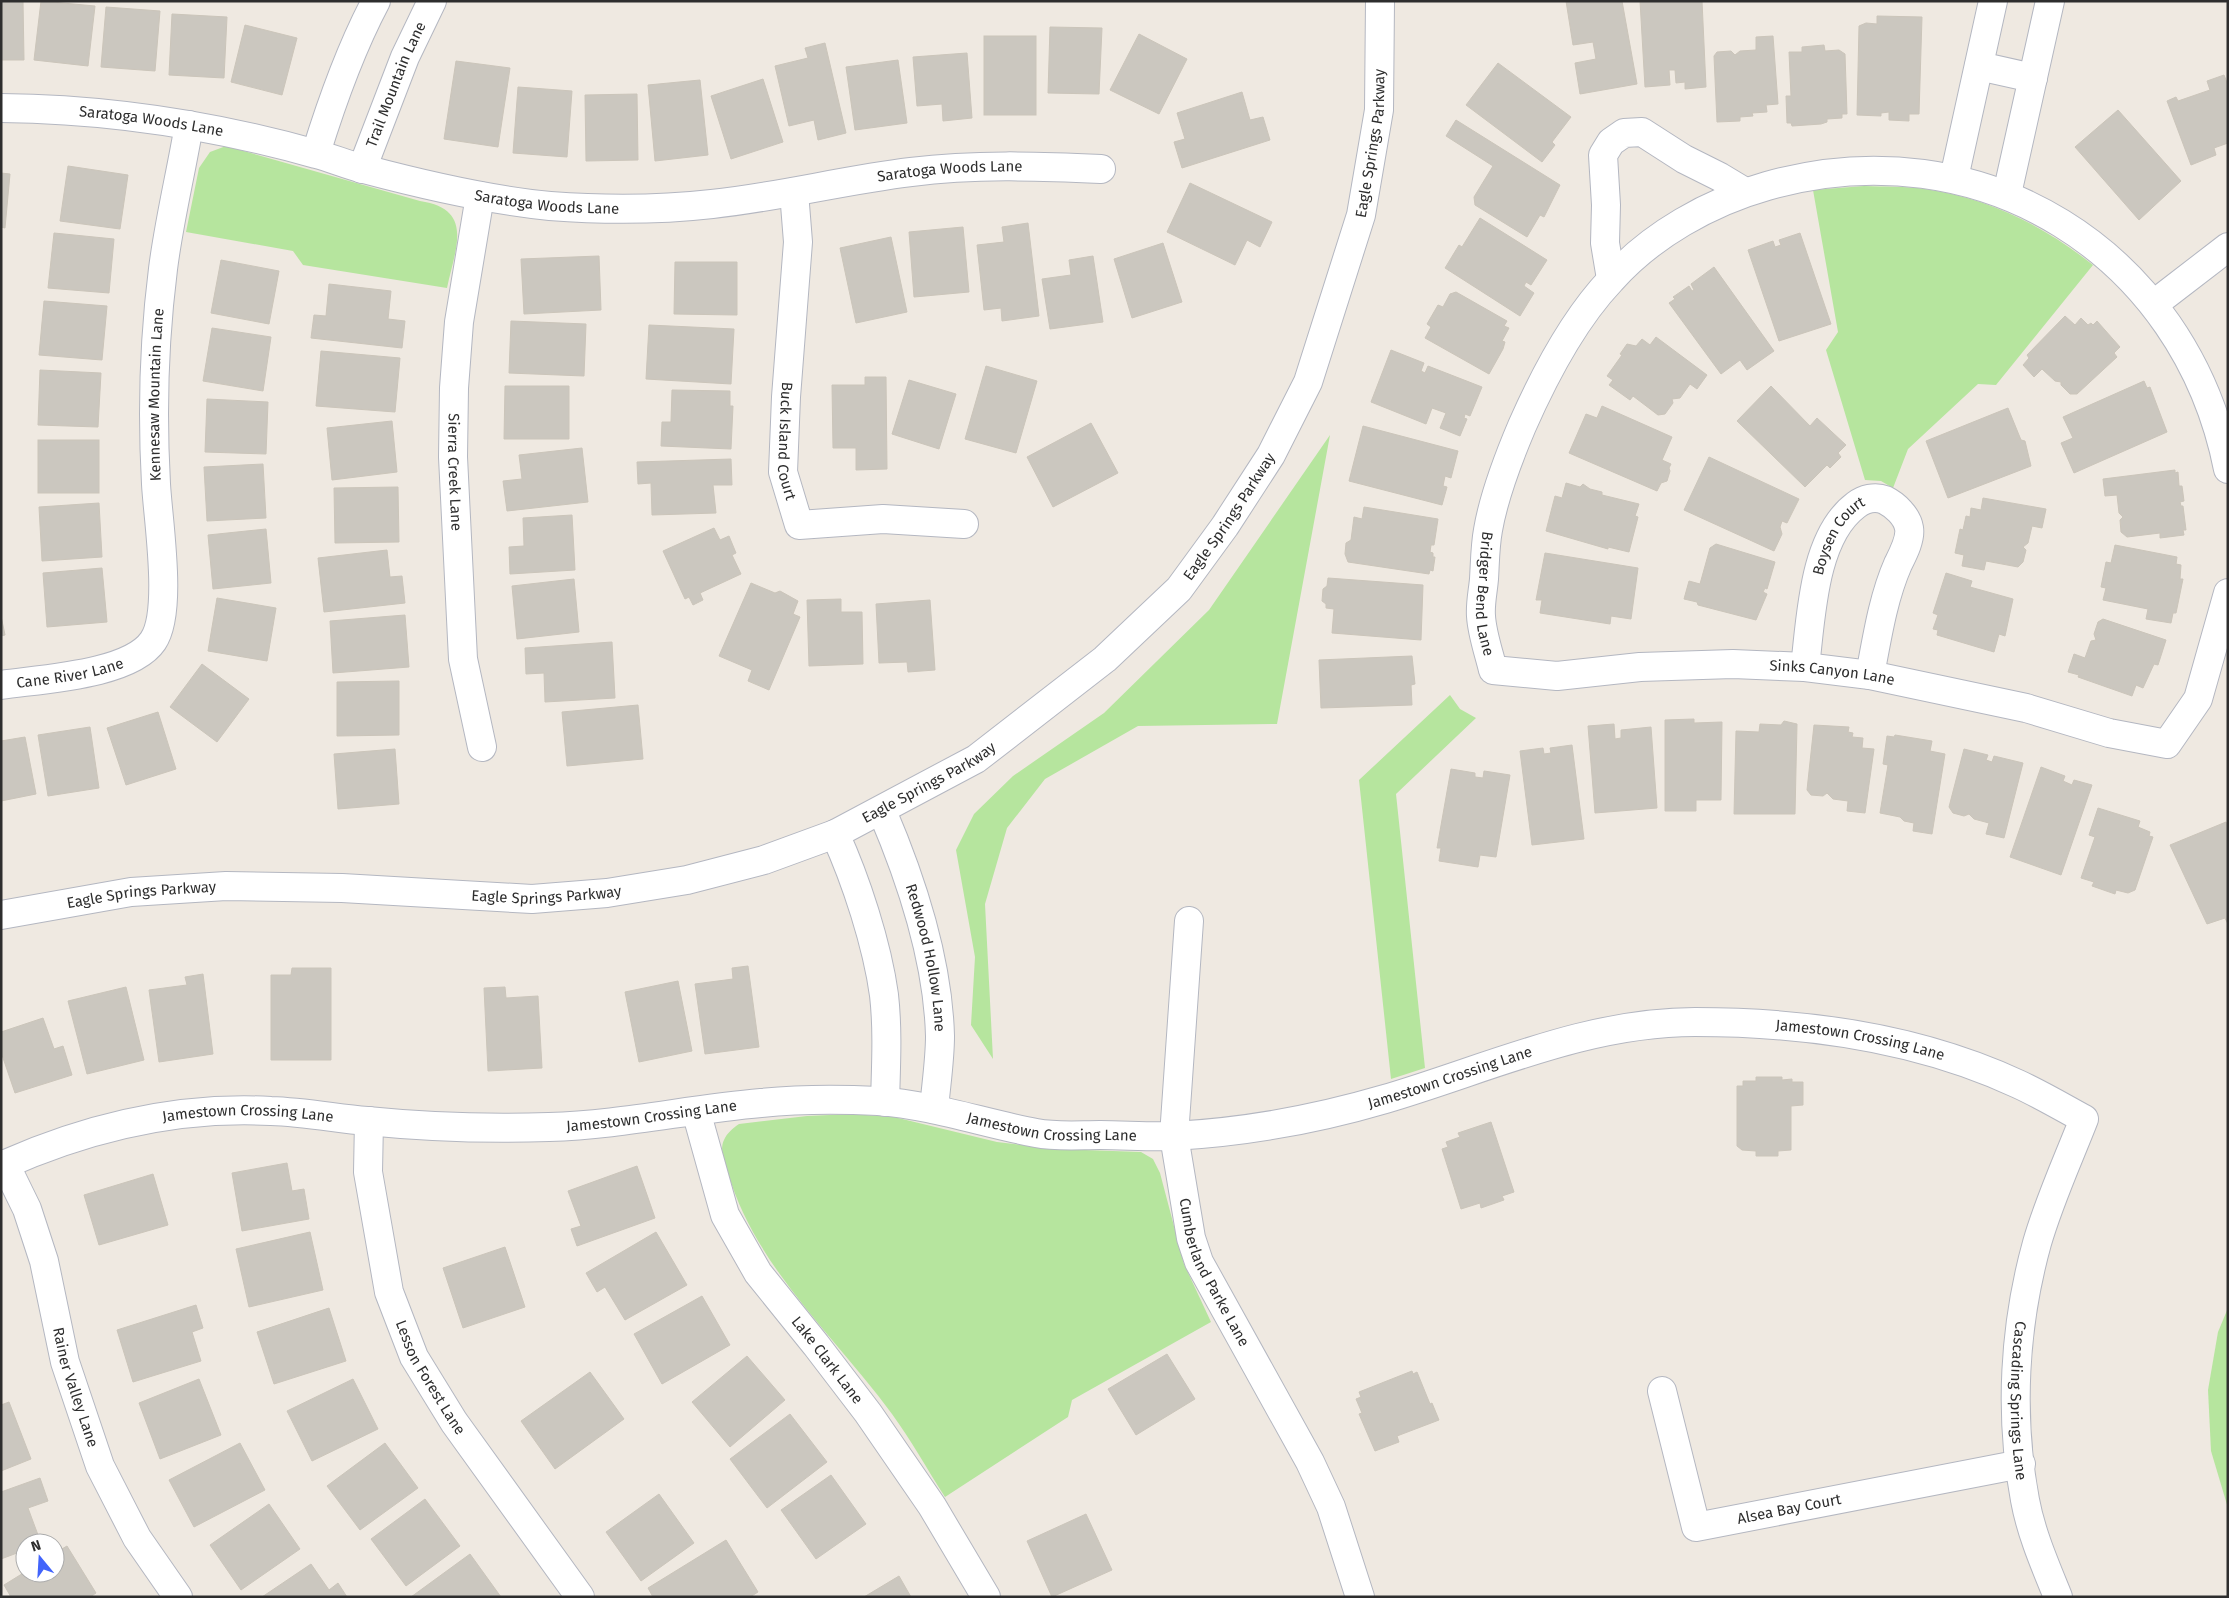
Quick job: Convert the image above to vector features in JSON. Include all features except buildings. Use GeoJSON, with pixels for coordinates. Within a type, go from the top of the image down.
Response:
{"type":"FeatureCollection","features":[{"type":"Feature","properties":{"kind":"street"},"geometry":{"type":"LineString","coordinates":[[316,154],[332,101],[358,36],[376,1]]}},
{"type":"Feature","properties":{"kind":"street","name":"Trail Mountain Lane"},"geometry":{"type":"LineString","coordinates":[[362,169],[405,57],[432,1]]}},
{"type":"Feature","properties":{"kind":"street","name":"Eagle Springs Parkway"},"geometry":{"type":"LineString","coordinates":[[1,915],[131,892],[226,886],[342,888],[532,900],[607,893],[697,878],[764,860],[836,834],[976,759],[1105,659],[1179,589],[1225,526],[1271,455],[1308,382],[1361,215],[1379,110],[1380,1]]}},
{"type":"Feature","properties":{"kind":"street"},"geometry":{"type":"LineString","coordinates":[[1954,178],[1993,1]]}},
{"type":"Feature","properties":{"kind":"street"},"geometry":{"type":"LineString","coordinates":[[2007,194],[2050,1]]}},
{"type":"Feature","properties":{"kind":"street"},"geometry":{"type":"LineString","coordinates":[[1979,66],[2033,78]]}},
{"type":"Feature","properties":{"kind":"street","name":"Saratoga Woods Lane"},"geometry":{"type":"LineString","coordinates":[[1,108],[105,112],[189,125],[316,154],[362,169],[480,196],[550,206],[626,209],[712,204],[913,172],[1038,166],[1101,169]]}},
{"type":"Feature","properties":{"kind":"street","name":"Kennesaw Mountain Lane"},"geometry":{"type":"LineString","coordinates":[[136,657],[153,640],[162,617],[156,483],[155,383],[163,266],[189,125]]}},
{"type":"Feature","properties":{"kind":"street"},"geometry":{"type":"LineString","coordinates":[[1611,279],[1605,244],[1606,205],[1603,155],[1611,142],[1624,133],[1642,132],[1684,159],[1720,176],[1745,192]]}},
{"type":"Feature","properties":{"kind":"street","name":"Bridger Bend Lane"},"geometry":{"type":"LineString","coordinates":[[1493,670],[1481,616],[1488,531],[1508,462],[1537,391],[1570,334],[1611,279],[1655,241],[1700,213],[1745,192],[1793,178],[1849,170],[1902,171],[1954,178],[2007,194],[2048,214],[2082,237],[2116,264],[2154,304],[2187,354],[2209,402],[2223,445],[2228,469]]}},
{"type":"Feature","properties":{"kind":"street","name":"Buck Island Court"},"geometry":{"type":"LineString","coordinates":[[794,192],[798,242],[786,397],[783,472],[799,525],[883,519],[964,524]]}},
{"type":"Feature","properties":{"kind":"street","name":"Sierra Creek Lane"},"geometry":{"type":"LineString","coordinates":[[480,196],[459,322],[454,388],[453,457],[463,659],[482,746]]}},
{"type":"Feature","properties":{"kind":"street"},"geometry":{"type":"LineString","coordinates":[[2154,304],[2228,246]]}},
{"type":"Feature","properties":{"kind":"street","name":"Boysen Court"},"geometry":{"type":"LineString","coordinates":[[1805,668],[1818,571],[1835,528],[1854,506],[1861,501],[1876,497],[1886,501],[1902,512],[1910,528],[1906,545],[1892,577],[1878,630],[1870,675]]}},
{"type":"Feature","properties":{"kind":"street","name":"Sinks Canyon Lane"},"geometry":{"type":"LineString","coordinates":[[1493,670],[1557,676],[1640,667],[1733,664],[1805,668],[1870,675],[2026,708],[2109,733],[2167,744],[2198,698],[2228,593]]}},
{"type":"Feature","properties":{"kind":"street","name":"Cane River Lane"},"geometry":{"type":"LineString","coordinates":[[1,685],[112,668],[136,657]]}},
{"type":"Feature","properties":{"kind":"street","name":"Redwood Hollow Lane"},"geometry":{"type":"LineString","coordinates":[[882,811],[898,847],[918,909],[936,984],[940,1037],[934,1109]]}},
{"type":"Feature","properties":{"kind":"street"},"geometry":{"type":"LineString","coordinates":[[836,834],[850,866],[884,993],[887,1039],[886,1102]]}},
{"type":"Feature","properties":{"kind":"street","name":"Cumberland Parke Lane"},"geometry":{"type":"LineString","coordinates":[[1189,921],[1174,1136],[1191,1238],[1199,1262],[1310,1462],[1331,1507],[1360,1597]]}},
{"type":"Feature","properties":{"kind":"street","name":"Jamestown Crossing Lane"},"geometry":{"type":"LineString","coordinates":[[3,1165],[55,1143],[116,1125],[187,1113],[270,1110],[369,1121],[460,1127],[552,1127],[632,1120],[758,1103],[822,1099],[886,1102],[934,1109],[1042,1134],[1174,1136],[1262,1127],[1316,1118],[1386,1099],[1538,1048],[1611,1030],[1688,1022],[1767,1024],[1862,1035],[1942,1054],[2017,1083],[2084,1119]]}},
{"type":"Feature","properties":{"kind":"street","name":"Lake Clark Lane"},"geometry":{"type":"LineString","coordinates":[[696,1111],[725,1215],[758,1273],[868,1413],[932,1506],[986,1597]]}},
{"type":"Feature","properties":{"kind":"street","name":"Cascading Springs Lane"},"geometry":{"type":"LineString","coordinates":[[2058,1597],[2041,1555],[2025,1500],[2016,1421],[2016,1361],[2024,1297],[2037,1242],[2084,1119]]}},
{"type":"Feature","properties":{"kind":"street","name":"Lesson Forest Lane"},"geometry":{"type":"LineString","coordinates":[[369,1121],[368,1172],[389,1292],[414,1357],[454,1422],[580,1597]]}},
{"type":"Feature","properties":{"kind":"street","name":"Rainer Valley Lane"},"geometry":{"type":"LineString","coordinates":[[3,1165],[27,1209],[44,1261],[65,1362],[100,1466],[137,1538],[178,1597]]}},
{"type":"Feature","properties":{"kind":"street","name":"Alsea Bay Court"},"geometry":{"type":"LineString","coordinates":[[1662,1391],[1696,1527],[2021,1464]]}},
{"type":"Feature","properties":{"kind":"green space"},"geometry":{"type":"Polygon","coordinates":[[[226,146],[437,205],[449,212],[455,222],[457,233],[454,259],[447,288],[303,265],[293,251],[186,232],[199,168],[210,152],[226,146]]]}},
{"type":"Feature","properties":{"kind":"green space"},"geometry":{"type":"Polygon","coordinates":[[[1864,186],[1925,189],[1971,199],[2035,226],[2093,265],[1996,385],[1978,384],[1908,449],[1893,488],[1881,481],[1865,480],[1826,350],[1838,332],[1813,190],[1864,186]]]}},
{"type":"Feature","properties":{"kind":"green space"},"geometry":{"type":"Polygon","coordinates":[[[1330,435],[1277,724],[1138,726],[1045,779],[1007,828],[985,904],[993,1059],[971,1025],[975,957],[956,850],[974,814],[1013,776],[1104,713],[1209,610],[1330,435]]]}},
{"type":"Feature","properties":{"kind":"green space"},"geometry":{"type":"Polygon","coordinates":[[[1450,695],[1460,709],[1476,718],[1396,794],[1425,1068],[1391,1079],[1359,780],[1450,695]]]}},
{"type":"Feature","properties":{"kind":"green space"},"geometry":{"type":"Polygon","coordinates":[[[852,1114],[894,1117],[997,1142],[1057,1149],[1141,1152],[1153,1159],[1160,1173],[1184,1264],[1211,1322],[1072,1400],[1068,1417],[945,1497],[892,1414],[799,1300],[757,1240],[741,1207],[723,1157],[722,1148],[724,1140],[730,1131],[739,1124],[807,1116],[852,1114]]]}},
{"type":"Feature","properties":{"kind":"green space"},"geometry":{"type":"Polygon","coordinates":[[[2228,1308],[2228,1508],[2211,1451],[2208,1390],[2218,1332],[2228,1308]]]}}]}
